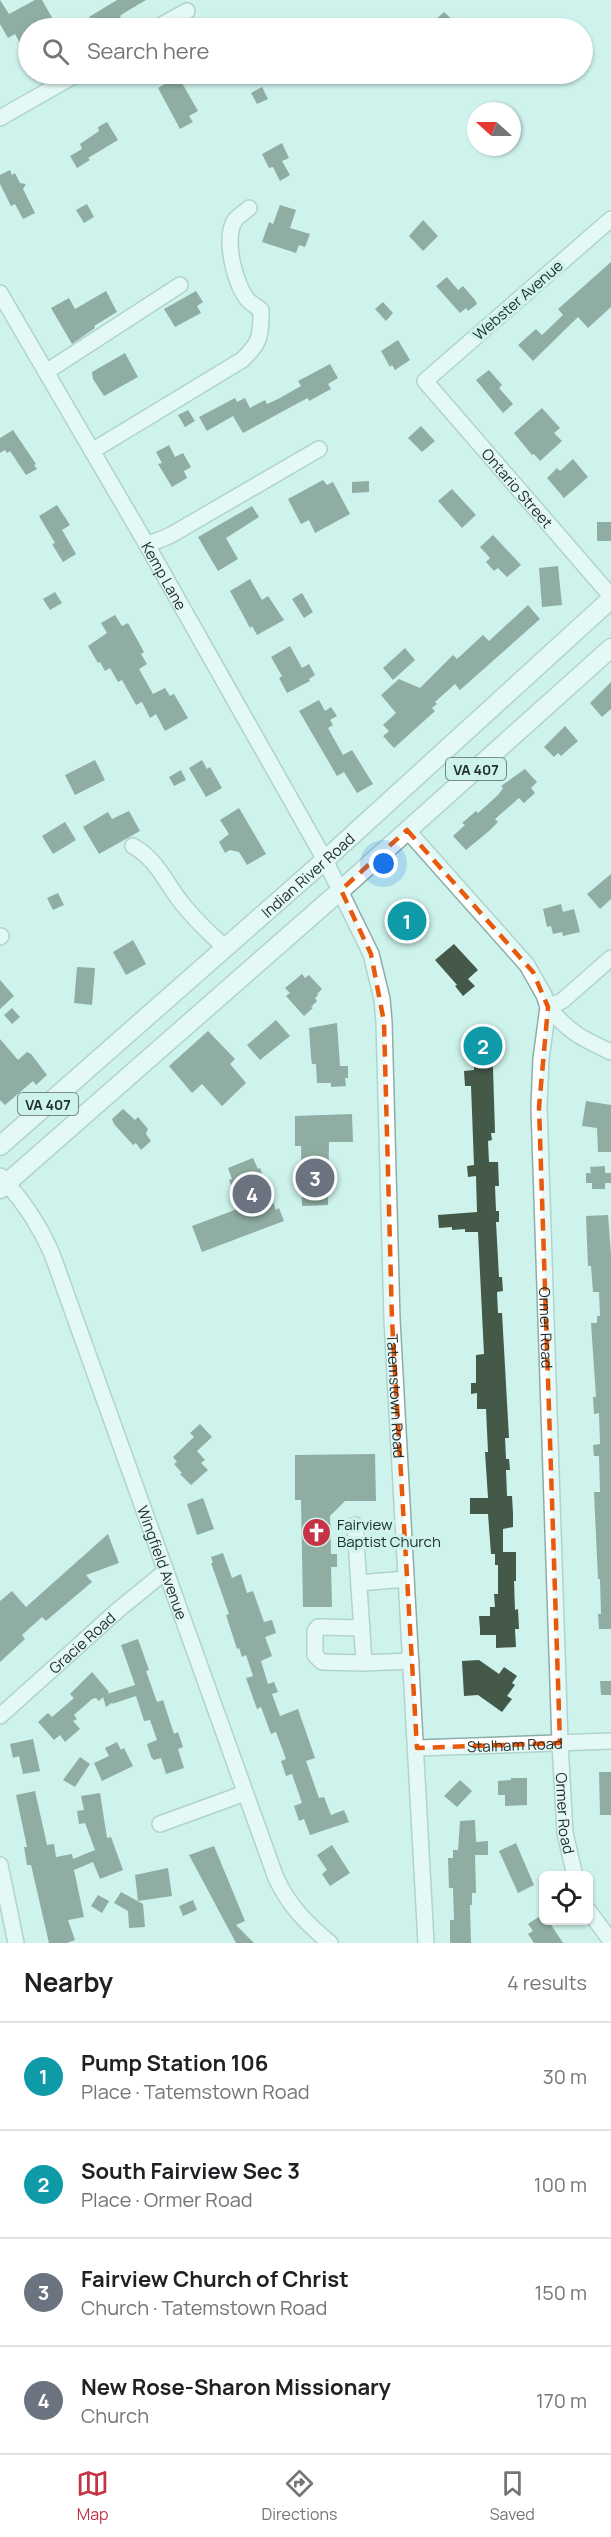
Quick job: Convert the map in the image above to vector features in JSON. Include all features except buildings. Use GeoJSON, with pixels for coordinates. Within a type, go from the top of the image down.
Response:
{"type":"FeatureCollection","features":[{"type":"Feature","properties":{"kind":"main road","name":"Indian River Road"},"geometry":{"type":"LineString","coordinates":[[0,1146],[325,860],[611,597]]}},
{"type":"Feature","properties":{"kind":"main road","name":"VA 407"},"geometry":{"type":"LineString","coordinates":[[2,1183],[340,890],[611,648]]}},
{"type":"Feature","properties":{"kind":"street"},"geometry":{"type":"LineString","coordinates":[[174,18],[187,11]]}},
{"type":"Feature","properties":{"kind":"street"},"geometry":{"type":"LineString","coordinates":[[0,117],[59,84]]}},
{"type":"Feature","properties":{"kind":"street"},"geometry":{"type":"LineString","coordinates":[[92,451],[242,360],[253,351],[261,335],[261,309],[248,300],[237,278],[230,251],[231,233],[235,220],[249,208]]}},
{"type":"Feature","properties":{"kind":"street","name":"Webster Avenue"},"geometry":{"type":"LineString","coordinates":[[425,381],[611,219]]}},
{"type":"Feature","properties":{"kind":"street"},"geometry":{"type":"LineString","coordinates":[[46,372],[180,285]]}},
{"type":"Feature","properties":{"kind":"street","name":"Kemp Lane"},"geometry":{"type":"LineString","coordinates":[[0,293],[147,545],[325,860]]}},
{"type":"Feature","properties":{"kind":"street","name":"Ontario Street"},"geometry":{"type":"LineString","coordinates":[[425,381],[611,597]]}},
{"type":"Feature","properties":{"kind":"street"},"geometry":{"type":"LineString","coordinates":[[147,545],[171,535],[319,449]]}},
{"type":"Feature","properties":{"kind":"street"},"geometry":{"type":"LineString","coordinates":[[407,830],[527,965],[548,1007],[572,1033],[611,1052]]}},
{"type":"Feature","properties":{"kind":"street"},"geometry":{"type":"LineString","coordinates":[[133,846],[152,860],[184,906],[225,948]]}},
{"type":"Feature","properties":{"kind":"street","name":"Tatemstown Road"},"geometry":{"type":"LineString","coordinates":[[325,860],[371,954],[382,999],[392,1320],[426,1943]]}},
{"type":"Feature","properties":{"kind":"street"},"geometry":{"type":"LineString","coordinates":[[548,1007],[562,1001],[611,958]]}},
{"type":"Feature","properties":{"kind":"street","name":"Ormer Road"},"geometry":{"type":"LineString","coordinates":[[548,1007],[541,1059],[539,1107],[560,1743],[565,1833],[573,1871]]}},
{"type":"Feature","properties":{"kind":"street","name":"Wingfield Avenue"},"geometry":{"type":"LineString","coordinates":[[2,1183],[18,1194],[33,1215],[52,1254],[282,1891],[306,1924],[330,1943]]}},
{"type":"Feature","properties":{"kind":"street"},"geometry":{"type":"LineString","coordinates":[[356,1525],[364,1663]]}},
{"type":"Feature","properties":{"kind":"street","name":"Gracie Road"},"geometry":{"type":"LineString","coordinates":[[0,1716],[118,1610],[166,1571]]}},
{"type":"Feature","properties":{"kind":"street"},"geometry":{"type":"LineString","coordinates":[[359,1583],[406,1579]]}},
{"type":"Feature","properties":{"kind":"street"},"geometry":{"type":"LineString","coordinates":[[362,1628],[318,1628],[315,1631],[315,1655],[322,1662],[411,1661]]}},
{"type":"Feature","properties":{"kind":"street","name":"Stalham Road"},"geometry":{"type":"LineString","coordinates":[[417,1748],[611,1741]]}},
{"type":"Feature","properties":{"kind":"street"},"geometry":{"type":"LineString","coordinates":[[160,1824],[245,1793]]}},
{"type":"Feature","properties":{"kind":"street"},"geometry":{"type":"LineString","coordinates":[[0,1865],[16,1943]]}},
{"type":"Feature","properties":{"kind":"street"},"geometry":{"type":"LineString","coordinates":[[593,1917],[611,1941]]}},
{"type":"Feature","properties":{"kind":"highlighted area"},"geometry":{"type":"Polygon","coordinates":[[[407,830],[533,972],[548,1007],[539,1107],[560,1743],[417,1748],[392,1320],[384,1022],[371,954],[341,890],[407,830]]]}},
{"type":"Feature","properties":{"kind":"place","name":"Pump Station 106"},"geometry":{"type":"Point","coordinates":[407,921]}},
{"type":"Feature","properties":{"kind":"place","name":"South Fairview Sec 3"},"geometry":{"type":"Point","coordinates":[483,1046]}},
{"type":"Feature","properties":{"kind":"place","name":"Fairview Church of Christ"},"geometry":{"type":"Point","coordinates":[315,1178]}},
{"type":"Feature","properties":{"kind":"place","name":"New Rose-Sharon Missionary"},"geometry":{"type":"Point","coordinates":[252,1194]}},
{"type":"Feature","properties":{"kind":"place","name":"Fairview Baptist Church"},"geometry":{"type":"Point","coordinates":[316,1533]}}]}
